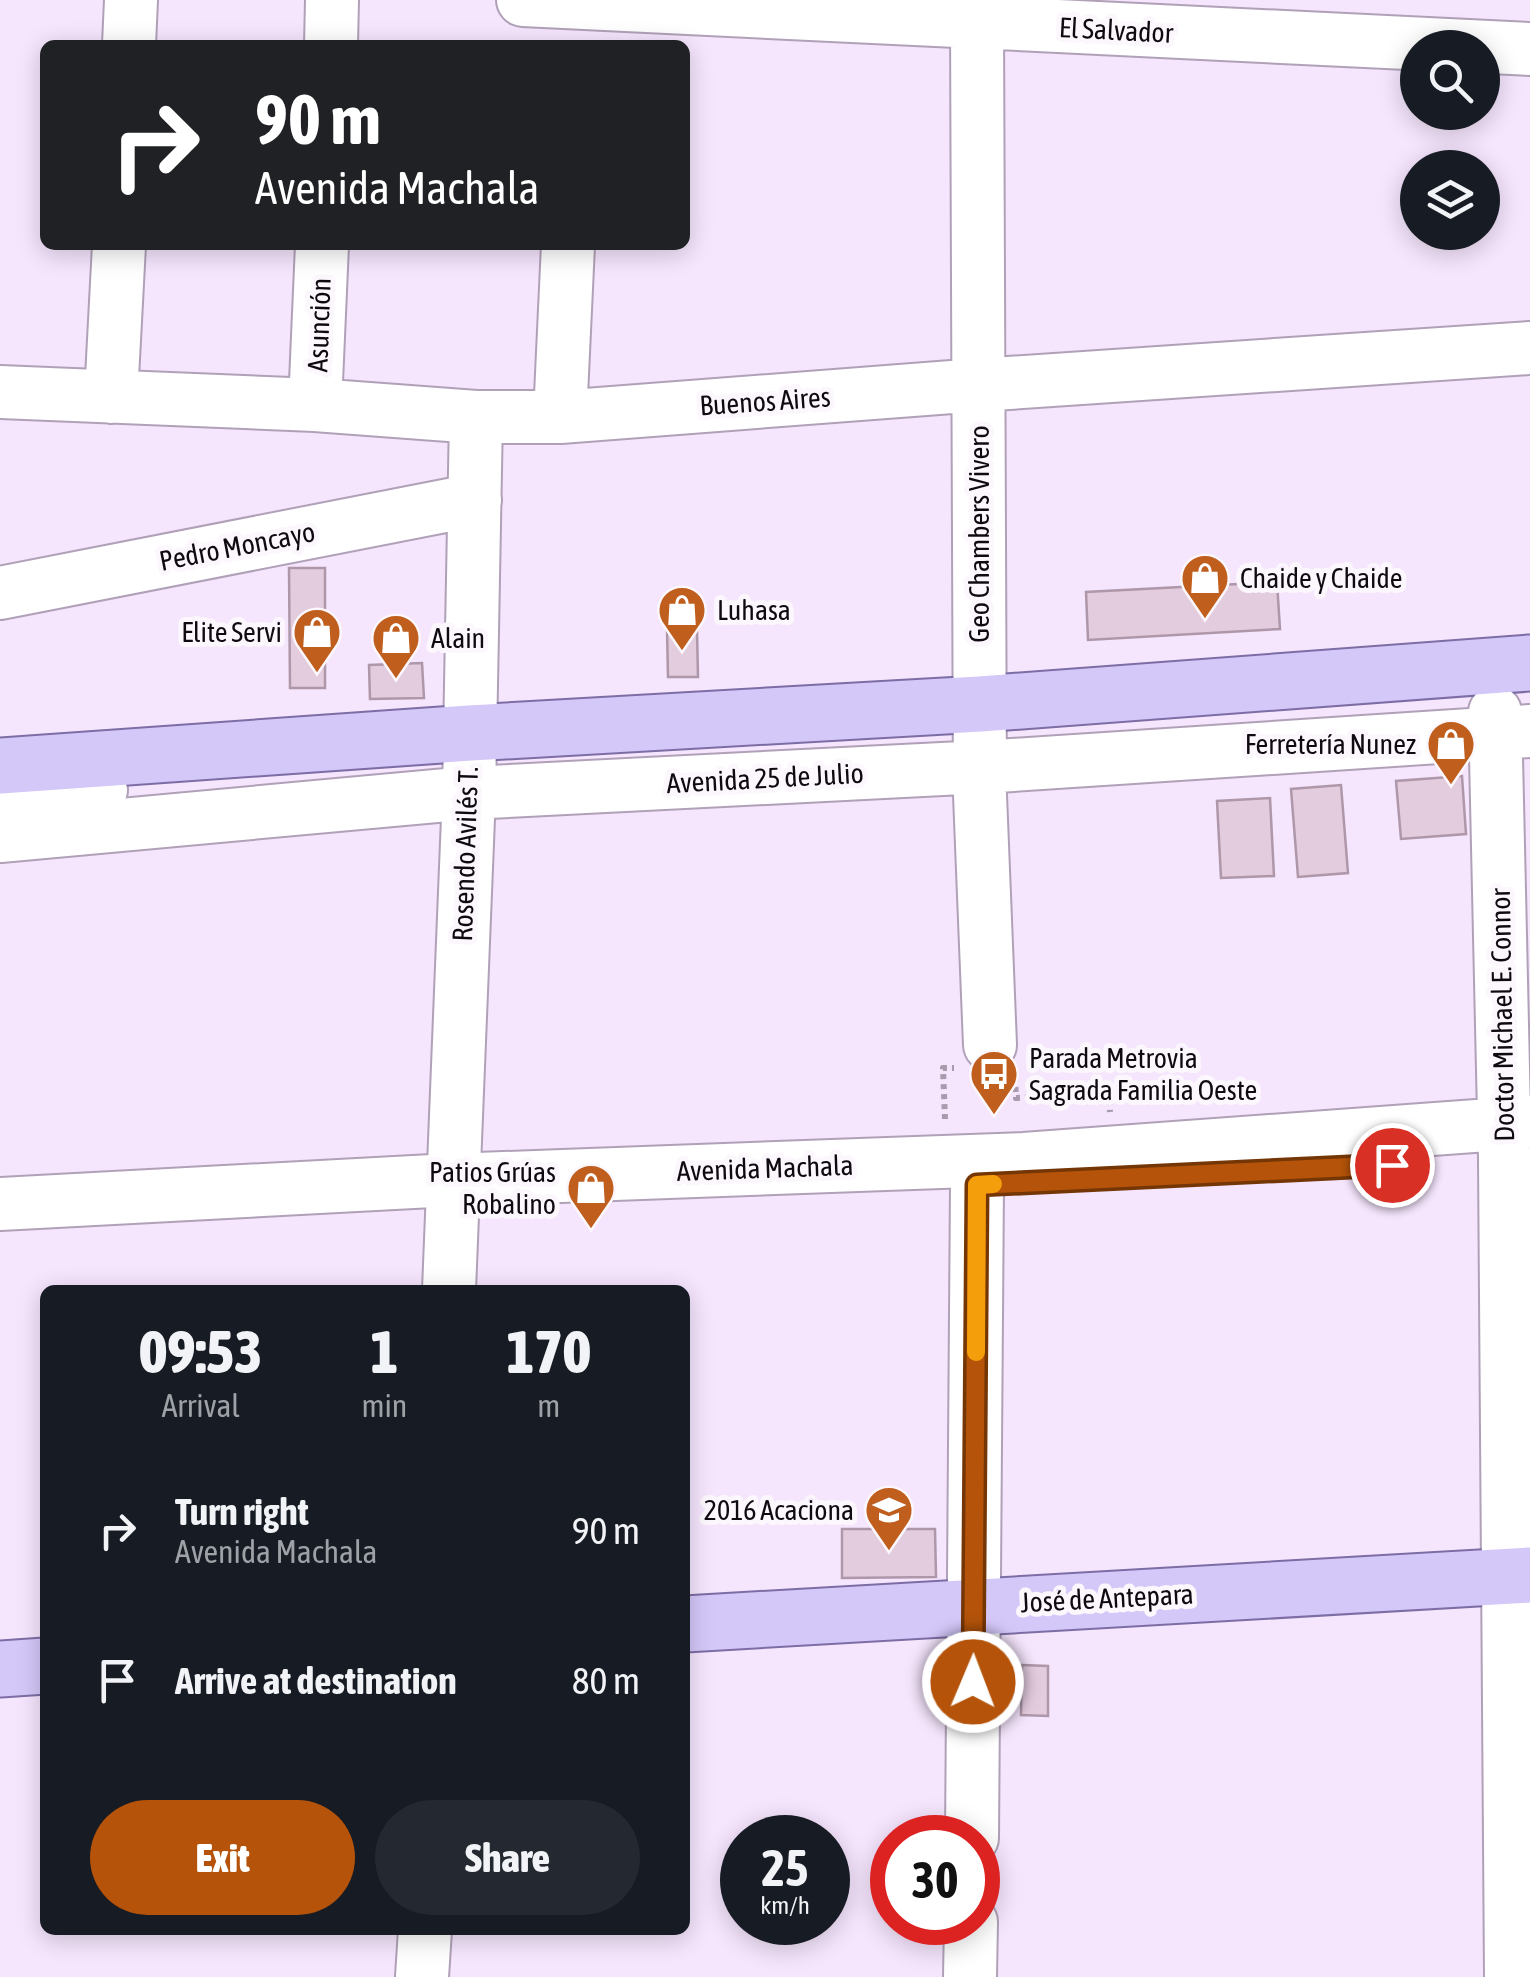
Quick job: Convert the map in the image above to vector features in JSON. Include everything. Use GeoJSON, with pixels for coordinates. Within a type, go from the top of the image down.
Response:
{"type":"FeatureCollection","features":[{"type":"Feature","properties":{"kind":"main road"},"geometry":{"type":"LineString","coordinates":[[0,766],[469,762],[981,737],[1530,663]]}},
{"type":"Feature","properties":{"kind":"main road","name":"José de Antepara"},"geometry":{"type":"LineString","coordinates":[[690,1624],[1520,1575]]}},
{"type":"Feature","properties":{"kind":"main road"},"geometry":{"type":"LineString","coordinates":[[0,1669],[40,1666]]}},
{"type":"Feature","properties":{"kind":"street"},"geometry":{"type":"LineString","coordinates":[[129,40],[131,0]]}},
{"type":"Feature","properties":{"kind":"street"},"geometry":{"type":"LineString","coordinates":[[330,40],[332,0]]}},
{"type":"Feature","properties":{"kind":"street","name":"El Salvador"},"geometry":{"type":"LineString","coordinates":[[523,0],[579,16],[977,22],[1085,14],[1530,49]]}},
{"type":"Feature","properties":{"kind":"street","name":"Geo Chambers Vivero"},"geometry":{"type":"LineString","coordinates":[[977,22],[980,795],[989,1059]]}},
{"type":"Feature","properties":{"kind":"street"},"geometry":{"type":"LineString","coordinates":[[111,397],[118,250]]}},
{"type":"Feature","properties":{"kind":"street","name":"Asunción"},"geometry":{"type":"LineString","coordinates":[[316,405],[322,250]]}},
{"type":"Feature","properties":{"kind":"street"},"geometry":{"type":"LineString","coordinates":[[560,417],[568,250]]}},
{"type":"Feature","properties":{"kind":"street","name":"Buenos Aires"},"geometry":{"type":"LineString","coordinates":[[0,392],[316,405],[476,417],[560,417],[978,384],[1530,348]]}},
{"type":"Feature","properties":{"kind":"street","name":"Rosendo Avilés T."},"geometry":{"type":"LineString","coordinates":[[449,1285],[469,762],[476,417]]}},
{"type":"Feature","properties":{"kind":"street","name":"Pedro Moncayo"},"geometry":{"type":"LineString","coordinates":[[0,593],[475,500]]}},
{"type":"Feature","properties":{"kind":"street"},"geometry":{"type":"LineString","coordinates":[[981,737],[1513,722]]}},
{"type":"Feature","properties":{"kind":"street","name":"Doctor Michael E. Connor"},"geometry":{"type":"LineString","coordinates":[[1512,1977],[1520,1575],[1513,722]]}},
{"type":"Feature","properties":{"kind":"street"},"geometry":{"type":"LineString","coordinates":[[0,798],[469,762]]}},
{"type":"Feature","properties":{"kind":"street"},"geometry":{"type":"LineString","coordinates":[[0,836],[469,762]]}},
{"type":"Feature","properties":{"kind":"street","name":"Avenida Machala"},"geometry":{"type":"LineString","coordinates":[[962,1173],[1112,1152],[1517,1141]]}},
{"type":"Feature","properties":{"kind":"street","name":"Avenida Machala"},"geometry":{"type":"LineString","coordinates":[[0,1204],[450,1193],[962,1173],[1517,1141]]}},
{"type":"Feature","properties":{"kind":"street"},"geometry":{"type":"LineString","coordinates":[[962,1173],[974,1605],[972,1815]]}},
{"type":"Feature","properties":{"kind":"street","name":"Avenida Machala"},"geometry":{"type":"LineString","coordinates":[[0,1228],[450,1193]]}},
{"type":"Feature","properties":{"kind":"street"},"geometry":{"type":"LineString","coordinates":[[422,1977],[425,1935]]}},
{"type":"Feature","properties":{"kind":"street"},"geometry":{"type":"LineString","coordinates":[[970,1977],[971,1945]]}},
{"type":"Feature","properties":{"kind":"path"},"geometry":{"type":"LineString","coordinates":[[962,1173],[942,1068],[989,1059],[1016,1098],[1110,1094],[1112,1152]]}},
{"type":"Feature","properties":{"kind":"building"},"geometry":{"type":"Polygon","coordinates":[[[289,568],[325,568],[325,688],[290,688],[289,568]]]}},
{"type":"Feature","properties":{"kind":"building"},"geometry":{"type":"Polygon","coordinates":[[[1277,582],[1280,629],[1088,640],[1086,592],[1277,582]]]}},
{"type":"Feature","properties":{"kind":"building","name":"Luhasa"},"geometry":{"type":"Polygon","coordinates":[[[667,629],[697,629],[698,677],[668,677],[667,629]]]}},
{"type":"Feature","properties":{"kind":"building","name":"Alain"},"geometry":{"type":"Polygon","coordinates":[[[422,663],[424,698],[370,699],[369,665],[422,663]]]}},
{"type":"Feature","properties":{"kind":"building"},"geometry":{"type":"Polygon","coordinates":[[[1462,776],[1466,834],[1401,839],[1396,781],[1462,776]]]}},
{"type":"Feature","properties":{"kind":"building"},"geometry":{"type":"Polygon","coordinates":[[[1341,785],[1348,873],[1298,877],[1291,789],[1341,785]]]}},
{"type":"Feature","properties":{"kind":"building"},"geometry":{"type":"Polygon","coordinates":[[[1270,798],[1274,876],[1221,878],[1217,801],[1270,798]]]}},
{"type":"Feature","properties":{"kind":"building","name":"2016 Acaciona"},"geometry":{"type":"Polygon","coordinates":[[[842,1529],[935,1529],[936,1577],[842,1578],[842,1529]]]}},
{"type":"Feature","properties":{"kind":"building"},"geometry":{"type":"Polygon","coordinates":[[[1022,1665],[1048,1666],[1048,1716],[1021,1715],[1022,1665]]]}},
{"type":"Feature","properties":{"kind":"slow traffic"},"geometry":{"type":"LineString","coordinates":[[976,1352],[977,1185],[993,1184]]}},
{"type":"Feature","properties":{"kind":"place","name":"Chaide y Chaide"},"geometry":{"type":"Point","coordinates":[1205,620]}},
{"type":"Feature","properties":{"kind":"place","name":"Luhasa"},"geometry":{"type":"Point","coordinates":[682,652]}},
{"type":"Feature","properties":{"kind":"place","name":"Elite Servi"},"geometry":{"type":"Point","coordinates":[317,674]}},
{"type":"Feature","properties":{"kind":"place","name":"Alain"},"geometry":{"type":"Point","coordinates":[396,680]}},
{"type":"Feature","properties":{"kind":"place","name":"Ferretería Nunez"},"geometry":{"type":"Point","coordinates":[1451,786]}},
{"type":"Feature","properties":{"kind":"place","name":"Parada Metrovia Sagrada Familia Oeste"},"geometry":{"type":"Point","coordinates":[994,1116]}},
{"type":"Feature","properties":{"kind":"place","name":"Patios Grúas Robalino"},"geometry":{"type":"Point","coordinates":[591,1230]}},
{"type":"Feature","properties":{"kind":"place","name":"2016 Acaciona"},"geometry":{"type":"Point","coordinates":[889,1552]}},
{"type":"Feature","properties":{"kind":"route"},"geometry":{"type":"LineString","coordinates":[[973,1682],[977,1185],[1392,1165]]}}]}
